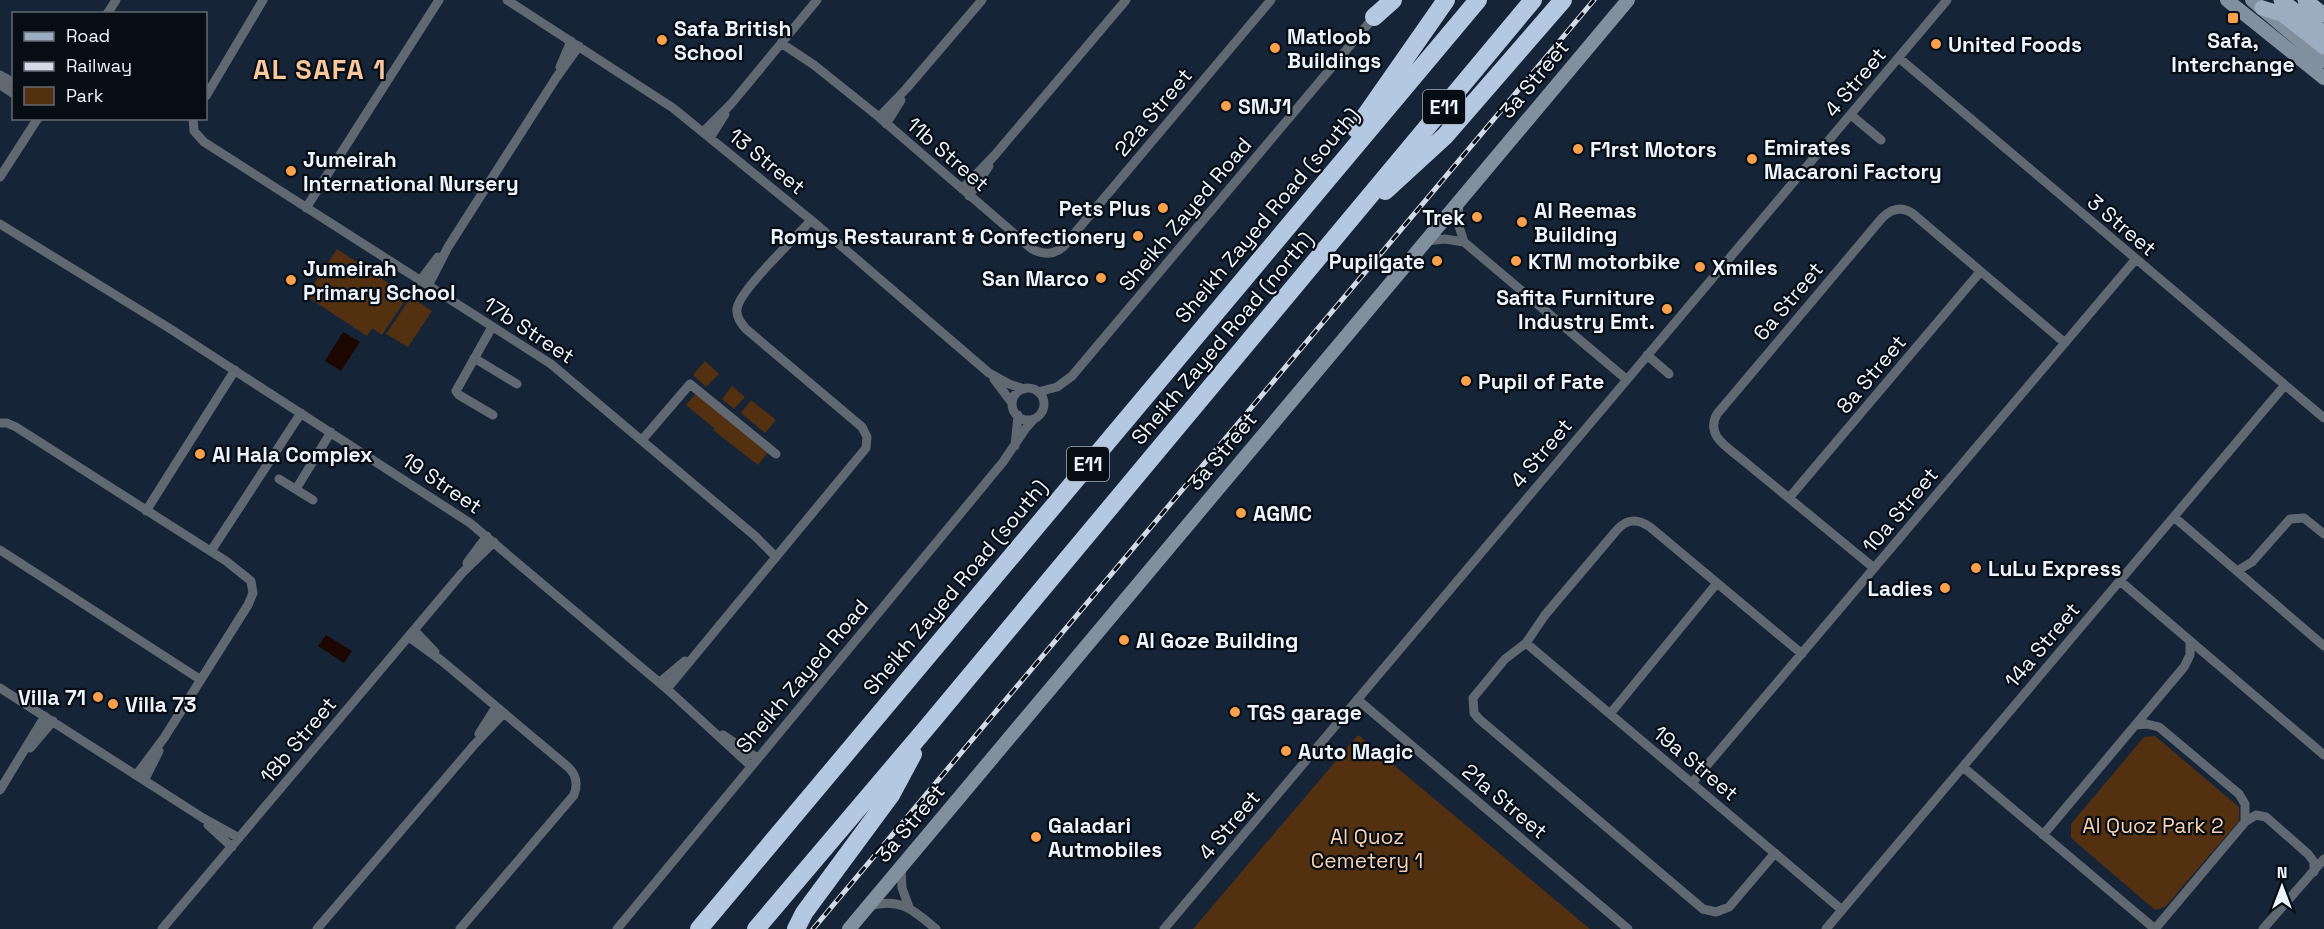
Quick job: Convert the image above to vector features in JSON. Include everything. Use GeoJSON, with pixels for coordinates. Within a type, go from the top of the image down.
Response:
{"type":"FeatureCollection","features":[{"type":"Feature","properties":{"kind":"highway"},"geometry":{"type":"LineString","coordinates":[[1374,17],[1393,0]]}},
{"type":"Feature","properties":{"kind":"highway"},"geometry":{"type":"LineString","coordinates":[[1320,186],[1362,120],[1446,0]]}},
{"type":"Feature","properties":{"kind":"highway","name":"Sheikh Zayed Road (south)"},"geometry":{"type":"LineString","coordinates":[[699,929],[1478,0]]}},
{"type":"Feature","properties":{"kind":"highway","name":"Sheikh Zayed Road (north)"},"geometry":{"type":"LineString","coordinates":[[923,732],[1533,0]]}},
{"type":"Feature","properties":{"kind":"highway"},"geometry":{"type":"LineString","coordinates":[[1355,214],[1411,169],[1445,136],[1563,0]]}},
{"type":"Feature","properties":{"kind":"highway"},"geometry":{"type":"LineString","coordinates":[[796,929],[804,913],[891,795],[923,732]]}},
{"type":"Feature","properties":{"kind":"highway","name":"E11"},"geometry":{"type":"LineString","coordinates":[[756,929],[923,732]]}},
{"type":"Feature","properties":{"kind":"main road"},"geometry":{"type":"LineString","coordinates":[[2282,0],[2324,33]]}},
{"type":"Feature","properties":{"kind":"main road"},"geometry":{"type":"LineString","coordinates":[[2306,0],[2324,15]]}},
{"type":"Feature","properties":{"kind":"main road"},"geometry":{"type":"LineString","coordinates":[[2257,4],[2282,14],[2324,47]]}},
{"type":"Feature","properties":{"kind":"street"},"geometry":{"type":"LineString","coordinates":[[207,94],[263,0]]}},
{"type":"Feature","properties":{"kind":"street"},"geometry":{"type":"LineString","coordinates":[[306,208],[439,0]]}},
{"type":"Feature","properties":{"kind":"street","name":"13 Street"},"geometry":{"type":"LineString","coordinates":[[507,0],[673,108],[808,218],[989,373]]}},
{"type":"Feature","properties":{"kind":"street"},"geometry":{"type":"LineString","coordinates":[[707,135],[817,0]]}},
{"type":"Feature","properties":{"kind":"street"},"geometry":{"type":"LineString","coordinates":[[882,121],[906,89],[982,0]]}},
{"type":"Feature","properties":{"kind":"street"},"geometry":{"type":"LineString","coordinates":[[965,193],[1126,0]]}},
{"type":"Feature","properties":{"kind":"street","name":"22a Street"},"geometry":{"type":"LineString","coordinates":[[1063,247],[1271,0]]}},
{"type":"Feature","properties":{"kind":"street","name":"3a Street"},"geometry":{"type":"LineString","coordinates":[[849,929],[1628,0]]}},
{"type":"Feature","properties":{"kind":"street","name":"4 Street"},"geometry":{"type":"LineString","coordinates":[[1164,929],[1947,0]]}},
{"type":"Feature","properties":{"kind":"street"},"geometry":{"type":"LineString","coordinates":[[2227,0],[2324,78]]}},
{"type":"Feature","properties":{"kind":"street"},"geometry":{"type":"LineString","coordinates":[[2257,4],[2324,60]]}},
{"type":"Feature","properties":{"kind":"street","name":"Sheikh Zayed Road"},"geometry":{"type":"LineString","coordinates":[[1038,392],[1057,387],[1072,376],[1374,17]]}},
{"type":"Feature","properties":{"kind":"street","name":"11b Street"},"geometry":{"type":"LineString","coordinates":[[784,40],[1032,249],[1047,254],[1063,247]]}},
{"type":"Feature","properties":{"kind":"street"},"geometry":{"type":"LineString","coordinates":[[424,283],[556,78],[575,44]]}},
{"type":"Feature","properties":{"kind":"street","name":"3 Street"},"geometry":{"type":"LineString","coordinates":[[1899,58],[2324,418]]}},
{"type":"Feature","properties":{"kind":"street"},"geometry":{"type":"LineString","coordinates":[[1851,116],[1881,140]]}},
{"type":"Feature","properties":{"kind":"street"},"geometry":{"type":"LineString","coordinates":[[0,177],[36,120]]}},
{"type":"Feature","properties":{"kind":"street","name":"17b Street"},"geometry":{"type":"LineString","coordinates":[[193,120],[194,131],[204,142],[561,372],[778,554]]}},
{"type":"Feature","properties":{"kind":"street"},"geometry":{"type":"LineString","coordinates":[[0,186],[3,170]]}},
{"type":"Feature","properties":{"kind":"street"},"geometry":{"type":"LineString","coordinates":[[1459,201],[1458,222],[1464,242]]}},
{"type":"Feature","properties":{"kind":"street","name":"6a Street"},"geometry":{"type":"LineString","coordinates":[[1789,498],[1717,439],[1713,426],[1717,414],[1882,218],[1893,210],[1907,210],[1980,272]]}},
{"type":"Feature","properties":{"kind":"street"},"geometry":{"type":"LineString","coordinates":[[664,685],[694,654],[863,453],[867,437],[862,427],[746,329],[739,320],[737,308],[739,302],[808,218]]}},
{"type":"Feature","properties":{"kind":"street","name":"19 Street"},"geometry":{"type":"LineString","coordinates":[[2,225],[235,370],[456,513],[491,539],[664,685],[710,729],[754,762]]}},
{"type":"Feature","properties":{"kind":"street"},"geometry":{"type":"LineString","coordinates":[[1426,241],[1445,238],[1464,242],[1626,379]]}},
{"type":"Feature","properties":{"kind":"street","name":"10a Street"},"geometry":{"type":"LineString","coordinates":[[1692,783],[2135,260]]}},
{"type":"Feature","properties":{"kind":"street"},"geometry":{"type":"LineString","coordinates":[[1980,272],[2065,343]]}},
{"type":"Feature","properties":{"kind":"street","name":"8a Street"},"geometry":{"type":"LineString","coordinates":[[1789,498],[1980,272]]}},
{"type":"Feature","properties":{"kind":"street"},"geometry":{"type":"LineString","coordinates":[[492,327],[457,392],[493,415]]}},
{"type":"Feature","properties":{"kind":"street"},"geometry":{"type":"LineString","coordinates":[[1647,355],[1669,374]]}},
{"type":"Feature","properties":{"kind":"street"},"geometry":{"type":"LineString","coordinates":[[474,358],[517,384]]}},
{"type":"Feature","properties":{"kind":"street"},"geometry":{"type":"LineString","coordinates":[[146,511],[235,370]]}},
{"type":"Feature","properties":{"kind":"street"},"geometry":{"type":"LineString","coordinates":[[989,373],[1024,389],[1038,392],[1041,396],[1044,406],[1039,416],[1028,420],[1017,416]]}},
{"type":"Feature","properties":{"kind":"street"},"geometry":{"type":"LineString","coordinates":[[989,373],[1012,403],[1017,416],[1015,446]]}},
{"type":"Feature","properties":{"kind":"street"},"geometry":{"type":"LineString","coordinates":[[642,440],[690,384],[776,454]]}},
{"type":"Feature","properties":{"kind":"street","name":"14a Street"},"geometry":{"type":"LineString","coordinates":[[1826,929],[2285,385]]}},
{"type":"Feature","properties":{"kind":"street"},"geometry":{"type":"LineString","coordinates":[[1012,403],[1016,394],[1024,389]]}},
{"type":"Feature","properties":{"kind":"street"},"geometry":{"type":"LineString","coordinates":[[211,552],[301,413]]}},
{"type":"Feature","properties":{"kind":"street","name":"Sheikh Zayed Road"},"geometry":{"type":"LineString","coordinates":[[617,929],[1015,446],[1034,419]]}},
{"type":"Feature","properties":{"kind":"street"},"geometry":{"type":"LineString","coordinates":[[0,423],[12,425],[242,572],[251,581],[253,594],[251,600],[141,777]]}},
{"type":"Feature","properties":{"kind":"street"},"geometry":{"type":"LineString","coordinates":[[296,489],[331,432]]}},
{"type":"Feature","properties":{"kind":"street"},"geometry":{"type":"LineString","coordinates":[[279,478],[313,500]]}},
{"type":"Feature","properties":{"kind":"street"},"geometry":{"type":"LineString","coordinates":[[1789,498],[1874,568]]}},
{"type":"Feature","properties":{"kind":"street"},"geometry":{"type":"LineString","coordinates":[[2174,517],[2324,646]]}},
{"type":"Feature","properties":{"kind":"street"},"geometry":{"type":"LineString","coordinates":[[2237,572],[2252,562],[2290,519],[2304,518],[2324,534]]}},
{"type":"Feature","properties":{"kind":"street"},"geometry":{"type":"LineString","coordinates":[[1775,853],[1734,902],[1723,911],[1709,912],[1703,909],[1474,713],[1473,698],[1505,660],[1526,643],[1545,615],[1621,525],[1636,520],[1650,526],[1802,654]]}},
{"type":"Feature","properties":{"kind":"street","name":"18b Street"},"geometry":{"type":"LineString","coordinates":[[162,929],[491,539]]}},
{"type":"Feature","properties":{"kind":"street"},"geometry":{"type":"LineString","coordinates":[[0,550],[176,662],[203,676]]}},
{"type":"Feature","properties":{"kind":"street"},"geometry":{"type":"LineString","coordinates":[[2120,581],[2324,755]]}},
{"type":"Feature","properties":{"kind":"street"},"geometry":{"type":"LineString","coordinates":[[1610,714],[1717,583]]}},
{"type":"Feature","properties":{"kind":"street"},"geometry":{"type":"LineString","coordinates":[[412,633],[572,771],[577,783],[570,800],[460,929]]}},
{"type":"Feature","properties":{"kind":"street"},"geometry":{"type":"LineString","coordinates":[[2043,835],[2188,661],[2190,641]]}},
{"type":"Feature","properties":{"kind":"street","name":"19a Street"},"geometry":{"type":"LineString","coordinates":[[1526,643],[1842,910]]}},
{"type":"Feature","properties":{"kind":"street"},"geometry":{"type":"LineString","coordinates":[[0,688],[203,818],[239,838]]}},
{"type":"Feature","properties":{"kind":"street","name":"21a Street"},"geometry":{"type":"LineString","coordinates":[[1358,700],[1628,929]]}},
{"type":"Feature","properties":{"kind":"street"},"geometry":{"type":"LineString","coordinates":[[474,745],[496,707]]}},
{"type":"Feature","properties":{"kind":"street"},"geometry":{"type":"LineString","coordinates":[[317,929],[474,745],[504,714]]}},
{"type":"Feature","properties":{"kind":"street"},"geometry":{"type":"LineString","coordinates":[[0,790],[49,719]]}},
{"type":"Feature","properties":{"kind":"street"},"geometry":{"type":"LineString","coordinates":[[2136,725],[2147,724],[2159,727],[2239,794],[2245,804],[2245,822]]}},
{"type":"Feature","properties":{"kind":"street"},"geometry":{"type":"LineString","coordinates":[[1963,767],[2155,929],[2245,822],[2256,815],[2266,817],[2312,857],[2314,872]]}},
{"type":"Feature","properties":{"kind":"street"},"geometry":{"type":"LineString","coordinates":[[203,818],[232,847]]}},
{"type":"Feature","properties":{"kind":"street"},"geometry":{"type":"LineString","coordinates":[[2263,929],[2324,859]]}},
{"type":"Feature","properties":{"kind":"street"},"geometry":{"type":"LineString","coordinates":[[901,867],[902,888],[909,907]]}},
{"type":"Feature","properties":{"kind":"street"},"geometry":{"type":"LineString","coordinates":[[868,906],[889,903],[909,907],[936,929]]}},
{"type":"Feature","properties":{"kind":"green space"},"geometry":{"type":"Polygon","coordinates":[[[337,249],[408,296],[382,335],[372,328],[367,336],[306,296],[337,249]]]}},
{"type":"Feature","properties":{"kind":"green space"},"geometry":{"type":"Polygon","coordinates":[[[411,297],[432,311],[408,347],[386,334],[411,297]]]}},
{"type":"Feature","properties":{"kind":"green space"},"geometry":{"type":"Polygon","coordinates":[[[705,361],[719,374],[706,387],[693,375],[705,361]]]}},
{"type":"Feature","properties":{"kind":"green space"},"geometry":{"type":"Polygon","coordinates":[[[732,386],[745,397],[734,409],[722,399],[732,386]]]}},
{"type":"Feature","properties":{"kind":"green space"},"geometry":{"type":"Polygon","coordinates":[[[697,392],[769,451],[758,465],[713,430],[716,426],[714,428],[686,405],[697,392]]]}},
{"type":"Feature","properties":{"kind":"green space"},"geometry":{"type":"Polygon","coordinates":[[[751,400],[776,420],[765,433],[741,413],[751,400]]]}},
{"type":"Feature","properties":{"kind":"green space","name":"Al Quoz Cemetery 1"},"geometry":{"type":"Polygon","coordinates":[[[1358,735],[1590,929],[1193,929],[1358,735]]]}},
{"type":"Feature","properties":{"kind":"green space","name":"Al Quoz Park 2"},"geometry":{"type":"Polygon","coordinates":[[[2155,736],[2239,807],[2239,821],[2165,907],[2155,910],[2071,838],[2071,824],[2144,737],[2155,736]]]}},
{"type":"Feature","properties":{"kind":"shaded area"},"geometry":{"type":"Polygon","coordinates":[[[343,332],[360,342],[341,371],[325,361],[343,332]]]}},
{"type":"Feature","properties":{"kind":"shaded area"},"geometry":{"type":"Polygon","coordinates":[[[326,635],[352,651],[344,663],[318,646],[326,635]]]}},
{"type":"Feature","properties":{"kind":"railway"},"geometry":{"type":"LineString","coordinates":[[813,929],[1594,0]]}},
{"type":"Feature","properties":{"kind":"place","name":"Safa, Interchange"},"geometry":{"type":"Point","coordinates":[2233,18]}},
{"type":"Feature","properties":{"kind":"place","name":"Safa British School"},"geometry":{"type":"Point","coordinates":[662,40]}},
{"type":"Feature","properties":{"kind":"place","name":"United Foods"},"geometry":{"type":"Point","coordinates":[1936,44]}},
{"type":"Feature","properties":{"kind":"place","name":"Matloob Buildings"},"geometry":{"type":"Point","coordinates":[1275,48]}},
{"type":"Feature","properties":{"kind":"place","name":"SMJ1"},"geometry":{"type":"Point","coordinates":[1226,106]}},
{"type":"Feature","properties":{"kind":"place","name":"F1rst Motors"},"geometry":{"type":"Point","coordinates":[1578,149]}},
{"type":"Feature","properties":{"kind":"place","name":"Emirates Macaroni Factory"},"geometry":{"type":"Point","coordinates":[1752,159]}},
{"type":"Feature","properties":{"kind":"place","name":"Jumeirah International Nursery"},"geometry":{"type":"Point","coordinates":[291,171]}},
{"type":"Feature","properties":{"kind":"place","name":"Pets Plus"},"geometry":{"type":"Point","coordinates":[1163,208]}},
{"type":"Feature","properties":{"kind":"place","name":"Trek"},"geometry":{"type":"Point","coordinates":[1477,217]}},
{"type":"Feature","properties":{"kind":"place","name":"Al Reemas Building"},"geometry":{"type":"Point","coordinates":[1522,222]}},
{"type":"Feature","properties":{"kind":"place","name":"Romys Restaurant & Confectionery"},"geometry":{"type":"Point","coordinates":[1138,236]}},
{"type":"Feature","properties":{"kind":"place","name":"Pupilgate"},"geometry":{"type":"Point","coordinates":[1437,261]}},
{"type":"Feature","properties":{"kind":"place","name":"KTM motorbike"},"geometry":{"type":"Point","coordinates":[1516,261]}},
{"type":"Feature","properties":{"kind":"place","name":"Xmiles"},"geometry":{"type":"Point","coordinates":[1700,267]}},
{"type":"Feature","properties":{"kind":"place","name":"San Marco"},"geometry":{"type":"Point","coordinates":[1101,278]}},
{"type":"Feature","properties":{"kind":"place","name":"Jumeirah Primary School"},"geometry":{"type":"Point","coordinates":[291,280]}},
{"type":"Feature","properties":{"kind":"place","name":"Safita Furniture Industry Emt."},"geometry":{"type":"Point","coordinates":[1667,309]}},
{"type":"Feature","properties":{"kind":"place","name":"Pupil of Fate"},"geometry":{"type":"Point","coordinates":[1466,381]}},
{"type":"Feature","properties":{"kind":"place","name":"Al Hala Complex"},"geometry":{"type":"Point","coordinates":[200,454]}},
{"type":"Feature","properties":{"kind":"place","name":"AGMC"},"geometry":{"type":"Point","coordinates":[1241,513]}},
{"type":"Feature","properties":{"kind":"place","name":"LuLu Express"},"geometry":{"type":"Point","coordinates":[1976,568]}},
{"type":"Feature","properties":{"kind":"place","name":"Ladies"},"geometry":{"type":"Point","coordinates":[1945,588]}},
{"type":"Feature","properties":{"kind":"place","name":"Al Goze Building"},"geometry":{"type":"Point","coordinates":[1124,640]}},
{"type":"Feature","properties":{"kind":"place","name":"Villa 71"},"geometry":{"type":"Point","coordinates":[98,697]}},
{"type":"Feature","properties":{"kind":"place","name":"Villa 73"},"geometry":{"type":"Point","coordinates":[113,704]}},
{"type":"Feature","properties":{"kind":"place","name":"TGS garage"},"geometry":{"type":"Point","coordinates":[1235,712]}},
{"type":"Feature","properties":{"kind":"place","name":"Auto Magic"},"geometry":{"type":"Point","coordinates":[1286,751]}},
{"type":"Feature","properties":{"kind":"place","name":"Galadari Autmobiles"},"geometry":{"type":"Point","coordinates":[1036,837]}},
{"type":"Feature","properties":{"kind":"district","name":"AL SAFA 1"},"geometry":{"type":"Point","coordinates":[320,69]}}]}
